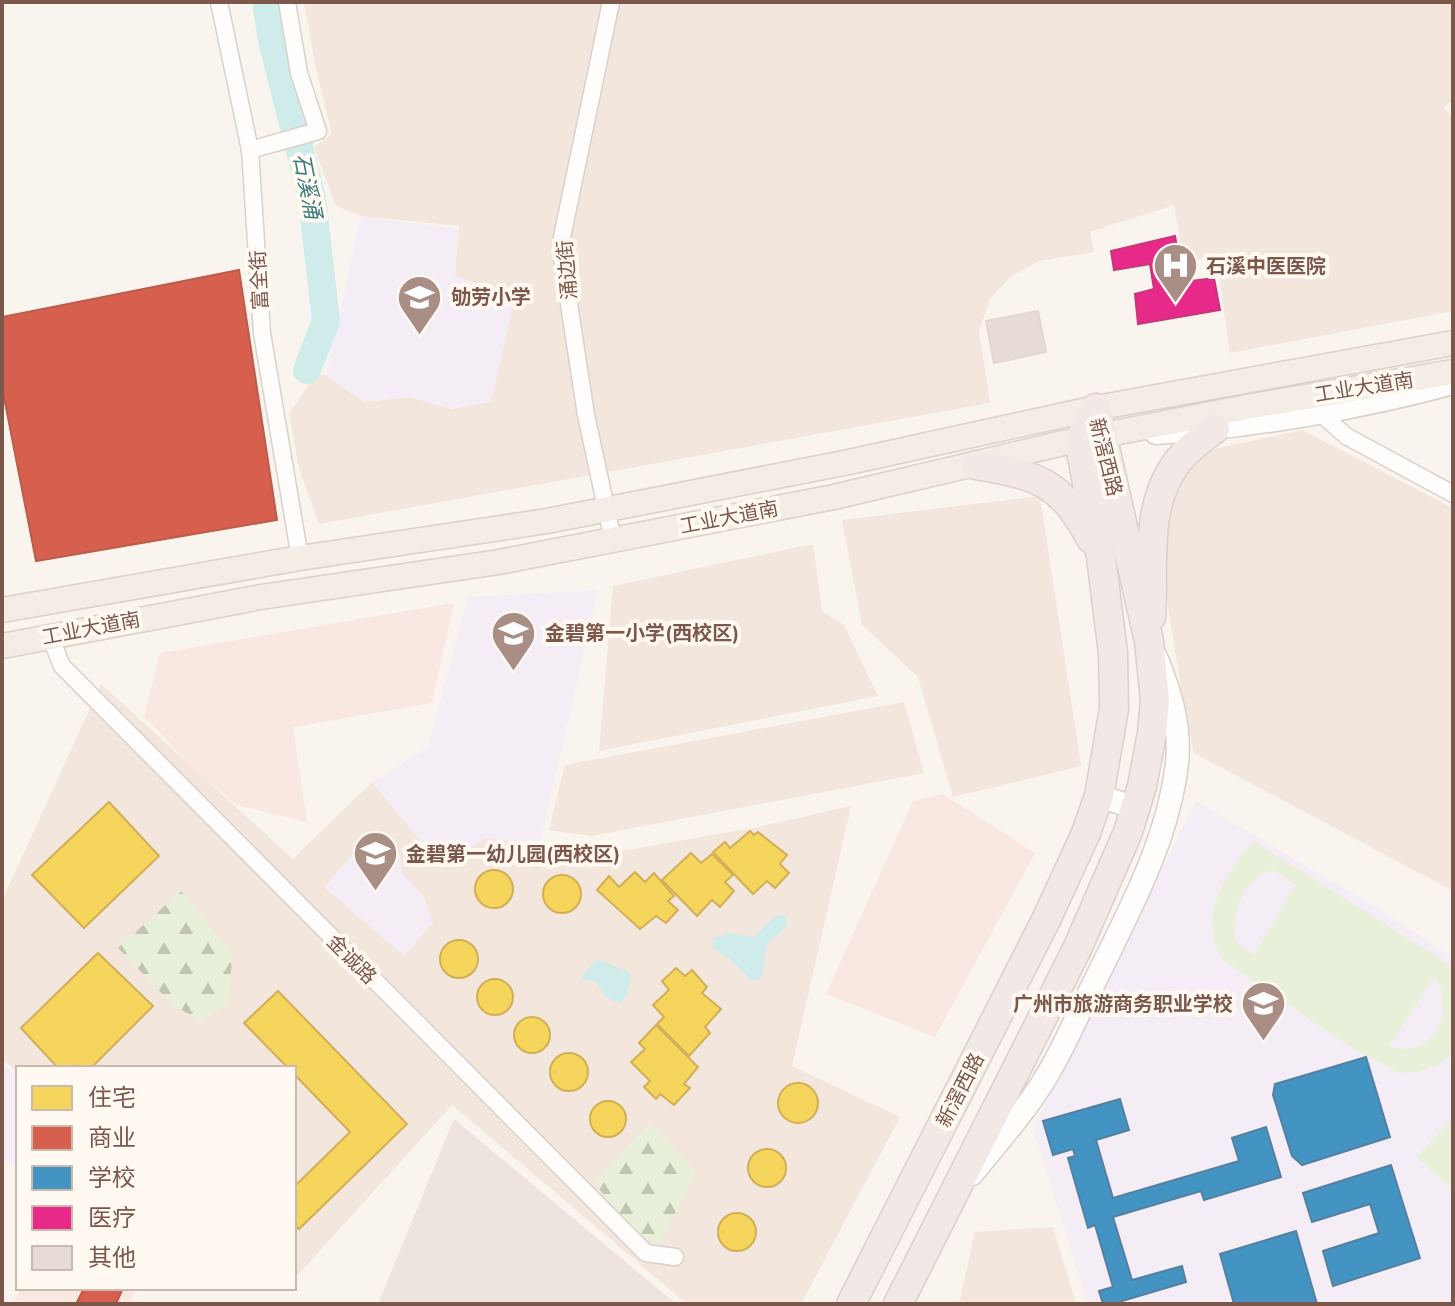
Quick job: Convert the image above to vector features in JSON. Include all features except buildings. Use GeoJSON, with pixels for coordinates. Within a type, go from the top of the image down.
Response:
{"type":"FeatureCollection","features":[{"type":"Feature","properties":{"kind":"highway","name":"新滘西路"},"geometry":{"type":"LineString","coordinates":[[851,1304],[1046,920],[1086,833],[1099,796],[1114,709],[1112,640],[1091,438],[1096,408]]}},
{"type":"Feature","properties":{"kind":"highway"},"geometry":{"type":"LineString","coordinates":[[1149,641],[1154,579],[1153,522],[1158,503],[1178,461],[1215,429]]}},
{"type":"Feature","properties":{"kind":"highway","name":"新滘西路"},"geometry":{"type":"LineString","coordinates":[[899,1303],[1077,949],[1136,808],[1152,733],[1155,700],[1149,641],[1091,438]]}},
{"type":"Feature","properties":{"kind":"highway"},"geometry":{"type":"LineString","coordinates":[[976,465],[1023,473],[1051,486],[1076,513],[1101,557]]}},
{"type":"Feature","properties":{"kind":"main road"},"geometry":{"type":"LineString","coordinates":[[2,610],[607,509],[849,462],[1096,408],[1453,343]]}},
{"type":"Feature","properties":{"kind":"main road","name":"工业大道南"},"geometry":{"type":"LineString","coordinates":[[2,646],[261,597],[499,562],[819,500],[1091,438],[1252,406],[1453,372]]}},
{"type":"Feature","properties":{"kind":"main road"},"geometry":{"type":"LineString","coordinates":[[1091,438],[1215,429],[1453,383]]}},
{"type":"Feature","properties":{"kind":"main road"},"geometry":{"type":"LineString","coordinates":[[954,1197],[1027,1107],[1047,1076],[1135,899],[1164,825],[1177,762],[1177,724],[1171,692],[1149,641]]}},
{"type":"Feature","properties":{"kind":"main road"},"geometry":{"type":"LineString","coordinates":[[1099,796],[1136,808]]}},
{"type":"Feature","properties":{"kind":"street","name":"富全街"},"geometry":{"type":"LineString","coordinates":[[219,2],[250,150],[262,333],[300,558]]}},
{"type":"Feature","properties":{"kind":"street"},"geometry":{"type":"LineString","coordinates":[[250,150],[318,131],[299,73],[287,2]]}},
{"type":"Feature","properties":{"kind":"street","name":"涌边街"},"geometry":{"type":"LineString","coordinates":[[611,2],[562,237],[562,258],[584,400],[613,540]]}},
{"type":"Feature","properties":{"kind":"street"},"geometry":{"type":"LineString","coordinates":[[1318,411],[1346,436],[1453,494]]}},
{"type":"Feature","properties":{"kind":"street","name":"金诚路"},"geometry":{"type":"LineString","coordinates":[[50,636],[62,666],[646,1253],[675,1257]]}},
{"type":"Feature","properties":{"kind":"shaded area"},"geometry":{"type":"Polygon","coordinates":[[[304,2],[1453,2],[1453,101],[1443,107],[1453,118],[1453,311],[1230,353],[1216,256],[1184,262],[1174,205],[1090,232],[1094,252],[1039,261],[1010,277],[990,299],[979,331],[990,403],[319,524],[299,469],[289,414],[316,374],[326,375],[364,402],[410,397],[452,409],[515,298],[455,276],[459,226],[361,216],[336,206],[314,147],[332,134],[304,2]]]}},
{"type":"Feature","properties":{"kind":"shaded area","name":"劬劳小学"},"geometry":{"type":"Polygon","coordinates":[[[361,216],[458,229],[455,276],[515,298],[491,402],[452,409],[410,397],[363,402],[326,375],[361,216]]]}},
{"type":"Feature","properties":{"kind":"shaded area"},"geometry":{"type":"Polygon","coordinates":[[[1302,430],[1453,508],[1453,891],[1194,753],[1161,562],[1171,485],[1200,452],[1302,430]]]}},
{"type":"Feature","properties":{"kind":"shaded area"},"geometry":{"type":"Polygon","coordinates":[[[1040,496],[1081,766],[953,797],[918,677],[862,625],[842,520],[1040,496]]]}},
{"type":"Feature","properties":{"kind":"shaded area"},"geometry":{"type":"Polygon","coordinates":[[[813,544],[822,611],[844,625],[878,696],[599,751],[613,586],[813,544]]]}},
{"type":"Feature","properties":{"kind":"shaded area","name":"金碧第一小学(西校区)"},"geometry":{"type":"Polygon","coordinates":[[[598,590],[540,844],[485,838],[442,867],[372,782],[428,747],[468,597],[598,590]]]}},
{"type":"Feature","properties":{"kind":"shaded area"},"geometry":{"type":"Polygon","coordinates":[[[454,603],[432,703],[293,727],[307,822],[237,805],[193,769],[144,716],[160,653],[454,603]]]}},
{"type":"Feature","properties":{"kind":"shaded area"},"geometry":{"type":"Polygon","coordinates":[[[101,684],[293,859],[372,782],[442,867],[485,838],[616,852],[758,827],[851,806],[792,1066],[900,1117],[801,1304],[687,1304],[452,1105],[296,1277],[296,1066],[16,1066],[16,1071],[2,1059],[2,901],[101,684]]]}},
{"type":"Feature","properties":{"kind":"shaded area"},"geometry":{"type":"Polygon","coordinates":[[[904,702],[924,773],[591,836],[549,830],[565,765],[904,702]]]}},
{"type":"Feature","properties":{"kind":"shaded area"},"geometry":{"type":"Polygon","coordinates":[[[943,794],[1035,853],[935,1037],[826,994],[913,801],[943,794]]]}},
{"type":"Feature","properties":{"kind":"shaded area","name":"广州市旅游商务职业学校"},"geometry":{"type":"Polygon","coordinates":[[[1196,801],[1369,903],[1453,957],[1453,1304],[1088,1304],[1033,1128],[1196,801]]]}},
{"type":"Feature","properties":{"kind":"shaded area","name":"金碧第一幼儿园(西校区)"},"geometry":{"type":"Polygon","coordinates":[[[370,835],[384,838],[401,857],[402,873],[425,899],[433,923],[404,956],[324,887],[370,835]]]}},
{"type":"Feature","properties":{"kind":"shaded area"},"geometry":{"type":"Polygon","coordinates":[[[2,1064],[16,1075],[16,1168],[2,1159],[2,1064]]]}},
{"type":"Feature","properties":{"kind":"shaded area"},"geometry":{"type":"Polygon","coordinates":[[[454,1119],[676,1304],[378,1304],[454,1119]]]}},
{"type":"Feature","properties":{"kind":"shaded area"},"geometry":{"type":"Polygon","coordinates":[[[1053,1227],[1076,1304],[959,1304],[975,1232],[1053,1227]]]}},
{"type":"Feature","properties":{"kind":"shaded area"},"geometry":{"type":"Polygon","coordinates":[[[20,1290],[135,1290],[129,1304],[13,1304],[20,1290]]]}},
{"type":"Feature","properties":{"kind":"green space"},"geometry":{"type":"Polygon","coordinates":[[[1255,842],[1453,967],[1453,1054],[1436,1066],[1399,1073],[1349,1046],[1222,959],[1213,934],[1216,899],[1227,877],[1255,842]],[[1274,870],[1252,881],[1238,909],[1236,940],[1254,955],[1296,885],[1274,870]],[[1435,976],[1389,1046],[1405,1049],[1419,1046],[1437,1030],[1443,1004],[1435,976]]]}},
{"type":"Feature","properties":{"kind":"green space"},"geometry":{"type":"Polygon","coordinates":[[[181,891],[233,954],[227,1005],[201,1021],[173,1005],[118,948],[181,891]]]}},
{"type":"Feature","properties":{"kind":"green space"},"geometry":{"type":"Polygon","coordinates":[[[1453,1118],[1453,1190],[1417,1157],[1453,1118]]]}},
{"type":"Feature","properties":{"kind":"green space"},"geometry":{"type":"Polygon","coordinates":[[[649,1123],[696,1172],[659,1244],[636,1233],[594,1183],[649,1123]]]}},
{"type":"Feature","properties":{"kind":"water"},"geometry":{"type":"Polygon","coordinates":[[[776,915],[786,916],[787,926],[768,944],[763,972],[758,980],[751,980],[730,959],[713,948],[713,938],[729,933],[754,937],[776,915]]]}},
{"type":"Feature","properties":{"kind":"water"},"geometry":{"type":"Polygon","coordinates":[[[600,960],[631,973],[627,995],[619,1004],[606,997],[596,981],[582,977],[592,964],[600,960]]]}},
{"type":"Feature","properties":{"kind":"waterway","name":"石溪涌"},"geometry":{"type":"LineString","coordinates":[[266,2],[272,41],[312,198],[326,321],[307,370]]}},
{"type":"Feature","properties":{"kind":"place","name":"石溪中医医院"},"geometry":{"type":"Point","coordinates":[1175,305]}},
{"type":"Feature","properties":{"kind":"place","name":"劬劳小学"},"geometry":{"type":"Point","coordinates":[420,336]}},
{"type":"Feature","properties":{"kind":"place","name":"金碧第一小学(西校区)"},"geometry":{"type":"Point","coordinates":[514,672]}},
{"type":"Feature","properties":{"kind":"place","name":"金碧第一幼儿园(西校区)"},"geometry":{"type":"Point","coordinates":[375,893]}},
{"type":"Feature","properties":{"kind":"place","name":"广州市旅游商务职业学校"},"geometry":{"type":"Point","coordinates":[1264,1043]}}]}
